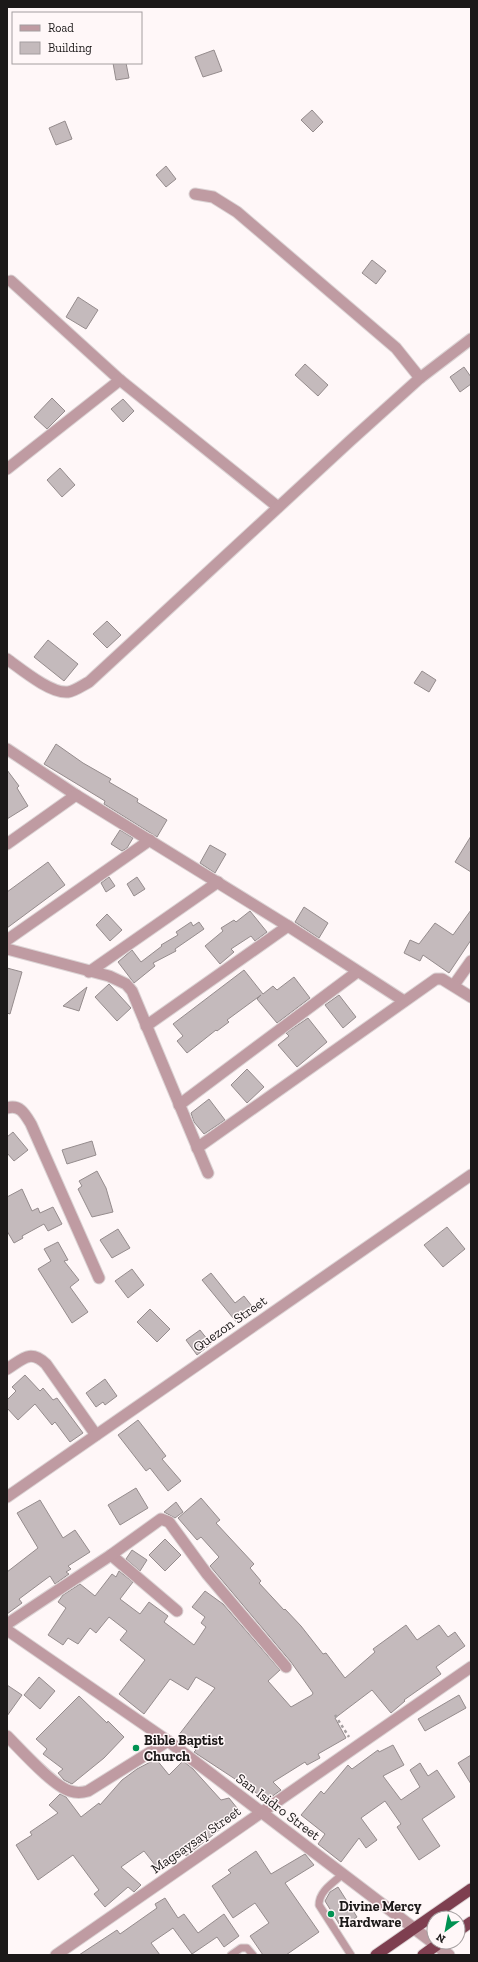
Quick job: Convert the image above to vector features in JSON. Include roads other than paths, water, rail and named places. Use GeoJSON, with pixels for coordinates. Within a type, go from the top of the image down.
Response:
{"type":"FeatureCollection","features":[{"type":"Feature","properties":{"kind":"highway"},"geometry":{"type":"LineString","coordinates":[[376,1955],[471,1889]]}},
{"type":"Feature","properties":{"kind":"street"},"geometry":{"type":"LineString","coordinates":[[195,194],[213,197],[237,212],[396,348],[420,378]]}},
{"type":"Feature","properties":{"kind":"street"},"geometry":{"type":"LineString","coordinates":[[11,281],[120,380],[278,507]]}},
{"type":"Feature","properties":{"kind":"street"},"geometry":{"type":"LineString","coordinates":[[7,659],[40,681],[57,690],[69,692],[89,682],[420,378],[471,339]]}},
{"type":"Feature","properties":{"kind":"street"},"geometry":{"type":"LineString","coordinates":[[7,469],[120,380]]}},
{"type":"Feature","properties":{"kind":"street"},"geometry":{"type":"LineString","coordinates":[[7,749],[76,795],[218,882],[404,1001]]}},
{"type":"Feature","properties":{"kind":"street"},"geometry":{"type":"LineString","coordinates":[[7,844],[76,795]]}},
{"type":"Feature","properties":{"kind":"street"},"geometry":{"type":"LineString","coordinates":[[7,940],[150,840]]}},
{"type":"Feature","properties":{"kind":"street"},"geometry":{"type":"LineString","coordinates":[[89,972],[218,882]]}},
{"type":"Feature","properties":{"kind":"street"},"geometry":{"type":"LineString","coordinates":[[146,1026],[288,926]]}},
{"type":"Feature","properties":{"kind":"street"},"geometry":{"type":"LineString","coordinates":[[7,949],[89,972],[109,976],[126,984],[132,991],[208,1173]]}},
{"type":"Feature","properties":{"kind":"street"},"geometry":{"type":"LineString","coordinates":[[454,985],[471,961]]}},
{"type":"Feature","properties":{"kind":"street"},"geometry":{"type":"LineString","coordinates":[[179,1105],[357,972]]}},
{"type":"Feature","properties":{"kind":"street"},"geometry":{"type":"LineString","coordinates":[[197,1148],[436,979],[442,979],[471,996]]}},
{"type":"Feature","properties":{"kind":"street"},"geometry":{"type":"LineString","coordinates":[[7,1108],[16,1107],[21,1109],[31,1124],[100,1278]]}},
{"type":"Feature","properties":{"kind":"street","name":"Quezon Street"},"geometry":{"type":"LineString","coordinates":[[7,1497],[471,1175]]}},
{"type":"Feature","properties":{"kind":"street"},"geometry":{"type":"LineString","coordinates":[[7,1369],[26,1357],[33,1356],[39,1358],[46,1364],[96,1435]]}},
{"type":"Feature","properties":{"kind":"street"},"geometry":{"type":"LineString","coordinates":[[7,1624],[111,1555],[156,1521],[161,1519],[169,1522],[207,1574],[286,1667]]}},
{"type":"Feature","properties":{"kind":"street"},"geometry":{"type":"LineString","coordinates":[[111,1555],[177,1611]]}},
{"type":"Feature","properties":{"kind":"street","name":"San Isidro Street"},"geometry":{"type":"LineString","coordinates":[[7,1630],[168,1741],[261,1814],[426,1935]]}},
{"type":"Feature","properties":{"kind":"street","name":"Magsaysay Street"},"geometry":{"type":"LineString","coordinates":[[56,1955],[471,1667]]}},
{"type":"Feature","properties":{"kind":"street"},"geometry":{"type":"LineString","coordinates":[[7,1736],[56,1782],[68,1791],[79,1793],[88,1791],[168,1741]]}},
{"type":"Feature","properties":{"kind":"lane"},"geometry":{"type":"LineString","coordinates":[[342,1874],[322,1892],[319,1905],[350,1955]]}},
{"type":"Feature","properties":{"kind":"lane"},"geometry":{"type":"LineString","coordinates":[[231,1955],[241,1948],[247,1948],[253,1955]]}},
{"type":"Feature","properties":{"kind":"place","name":"Bible Baptist Church"},"geometry":{"type":"Point","coordinates":[136,1748]}},
{"type":"Feature","properties":{"kind":"place","name":"Divine Mercy Hardware"},"geometry":{"type":"Point","coordinates":[331,1914]}}]}
